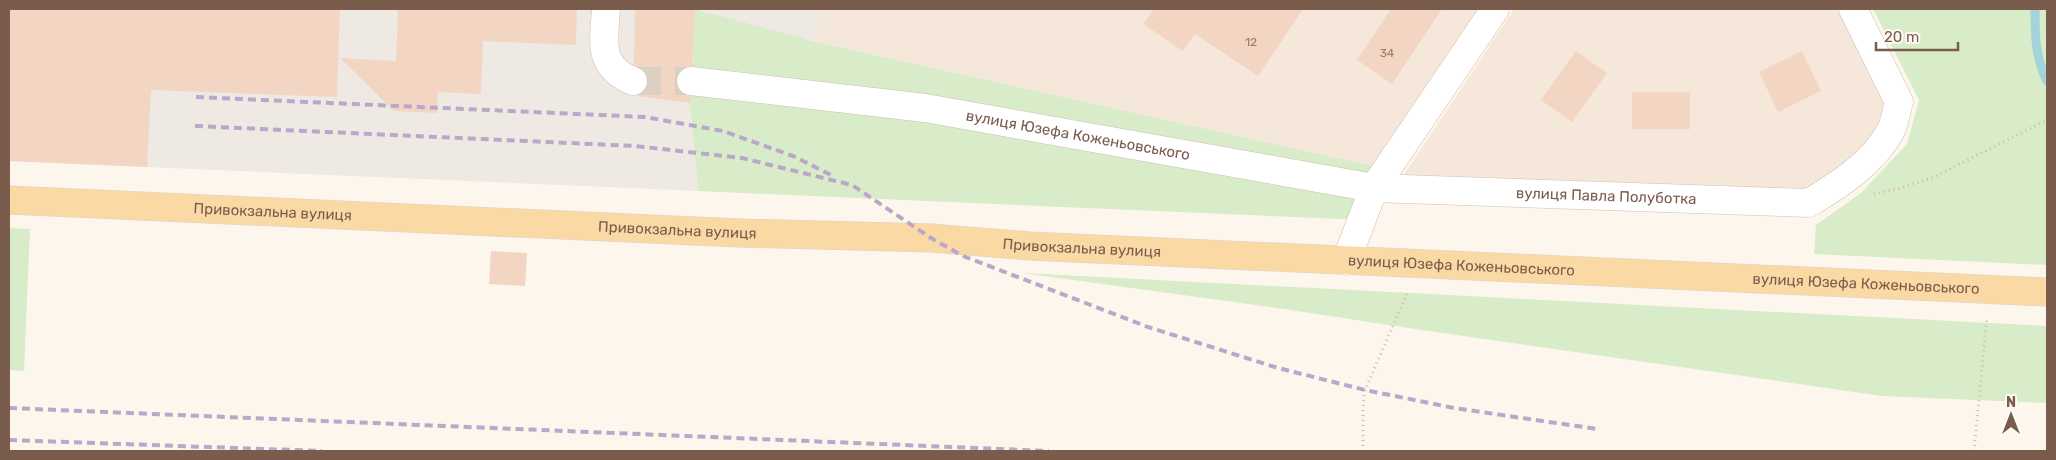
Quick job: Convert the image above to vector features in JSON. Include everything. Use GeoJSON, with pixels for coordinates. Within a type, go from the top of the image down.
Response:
{"type":"FeatureCollection","features":[{"type":"Feature","properties":{"kind":"main road","name":"Привокзальна вулиця"},"geometry":{"type":"LineString","coordinates":[[9,200],[739,233],[931,238],[994,244],[1346,261]]}},
{"type":"Feature","properties":{"kind":"main road","name":"вулиця Юзефа Коженьовського"},"geometry":{"type":"LineString","coordinates":[[1346,261],[2047,292]]}},
{"type":"Feature","properties":{"kind":"street"},"geometry":{"type":"LineString","coordinates":[[606,9],[604,47],[606,57],[613,69],[633,81]]}},
{"type":"Feature","properties":{"kind":"street"},"geometry":{"type":"LineString","coordinates":[[1374,188],[1496,9]]}},
{"type":"Feature","properties":{"kind":"street","name":"вулиця Павла Полуботка"},"geometry":{"type":"LineString","coordinates":[[1374,188],[1809,203],[1849,178],[1869,159],[1891,131],[1899,102],[1853,9]]}},
{"type":"Feature","properties":{"kind":"street","name":"вулиця Юзефа Коженьовського"},"geometry":{"type":"LineString","coordinates":[[691,81],[925,108],[1374,188],[1346,261]]}},
{"type":"Feature","properties":{"kind":"path"},"geometry":{"type":"LineString","coordinates":[[1873,194],[1932,178],[2047,120]]}},
{"type":"Feature","properties":{"kind":"path"},"geometry":{"type":"LineString","coordinates":[[1363,451],[1365,390],[1420,264]]}},
{"type":"Feature","properties":{"kind":"path"},"geometry":{"type":"LineString","coordinates":[[1974,451],[1990,289]]}},
{"type":"Feature","properties":{"kind":"shaded area"},"geometry":{"type":"Polygon","coordinates":[[[9,9],[695,9],[690,103],[698,191],[9,161],[9,9]]]}},
{"type":"Feature","properties":{"kind":"shaded area"},"geometry":{"type":"Polygon","coordinates":[[[698,9],[823,9],[812,41],[748,25],[698,9]]]}},
{"type":"Feature","properties":{"kind":"shaded area"},"geometry":{"type":"Polygon","coordinates":[[[823,9],[1495,9],[1387,169],[812,41],[823,9]]]}},
{"type":"Feature","properties":{"kind":"shaded area"},"geometry":{"type":"Polygon","coordinates":[[[1514,9],[1863,9],[1911,102],[1815,215],[1388,199],[1514,9]]]}},
{"type":"Feature","properties":{"kind":"green space"},"geometry":{"type":"Polygon","coordinates":[[[695,9],[812,41],[1387,169],[1362,220],[698,191],[690,103],[695,9]]]}},
{"type":"Feature","properties":{"kind":"green space"},"geometry":{"type":"Polygon","coordinates":[[[1873,9],[2047,9],[2047,265],[1814,254],[1816,225],[1861,193],[1907,144],[1919,100],[1873,9]]]}},
{"type":"Feature","properties":{"kind":"green space"},"geometry":{"type":"Polygon","coordinates":[[[9,228],[30,229],[24,371],[9,370],[9,228]]]}},
{"type":"Feature","properties":{"kind":"green space"},"geometry":{"type":"Polygon","coordinates":[[[1022,273],[2047,326],[2047,403],[1882,396],[1022,273]]]}},
{"type":"Feature","properties":{"kind":"building"},"geometry":{"type":"Polygon","coordinates":[[[9,9],[340,9],[337,97],[151,90],[147,167],[9,161],[9,9]]]}},
{"type":"Feature","properties":{"kind":"building"},"geometry":{"type":"Polygon","coordinates":[[[398,9],[577,9],[576,45],[483,41],[481,94],[438,92],[437,113],[394,111],[340,58],[396,61],[398,9]]]}},
{"type":"Feature","properties":{"kind":"building"},"geometry":{"type":"Polygon","coordinates":[[[635,9],[695,9],[692,66],[684,67],[679,71],[675,80],[681,93],[691,97],[690,103],[637,96],[647,89],[649,81],[646,72],[634,64],[635,9]]]}},
{"type":"Feature","properties":{"kind":"building"},"geometry":{"type":"Polygon","coordinates":[[[1154,9],[1303,9],[1258,76],[1195,34],[1183,51],[1143,24],[1154,9]]]}},
{"type":"Feature","properties":{"kind":"building"},"geometry":{"type":"Polygon","coordinates":[[[1391,9],[1442,9],[1392,84],[1357,60],[1391,9]]]}},
{"type":"Feature","properties":{"kind":"building"},"geometry":{"type":"Polygon","coordinates":[[[1576,51],[1607,73],[1572,122],[1541,100],[1576,51]]]}},
{"type":"Feature","properties":{"kind":"building"},"geometry":{"type":"Polygon","coordinates":[[[1802,51],[1821,91],[1778,112],[1759,72],[1802,51]]]}},
{"type":"Feature","properties":{"kind":"building"},"geometry":{"type":"Polygon","coordinates":[[[1632,92],[1690,92],[1690,129],[1632,129],[1632,92]]]}},
{"type":"Feature","properties":{"kind":"building"},"geometry":{"type":"Polygon","coordinates":[[[491,251],[527,253],[525,286],[489,284],[491,251]]]}},
{"type":"Feature","properties":{"kind":"waterway"},"geometry":{"type":"LineString","coordinates":[[2035,9],[2038,55],[2047,81]]}},
{"type":"Feature","properties":{"kind":"tunnel"},"geometry":{"type":"LineString","coordinates":[[633,81],[691,81]]}},
{"type":"Feature","properties":{"kind":"railway"},"geometry":{"type":"LineString","coordinates":[[196,97],[645,117],[723,131],[793,156],[831,175]]}},
{"type":"Feature","properties":{"kind":"railway"},"geometry":{"type":"LineString","coordinates":[[195,126],[635,146],[742,158],[852,185],[931,238],[963,256],[1148,327],[1278,368],[1365,390],[1454,408],[1597,429]]}},
{"type":"Feature","properties":{"kind":"railway"},"geometry":{"type":"LineString","coordinates":[[9,408],[1049,451]]}},
{"type":"Feature","properties":{"kind":"railway"},"geometry":{"type":"LineString","coordinates":[[9,440],[322,451]]}}]}
